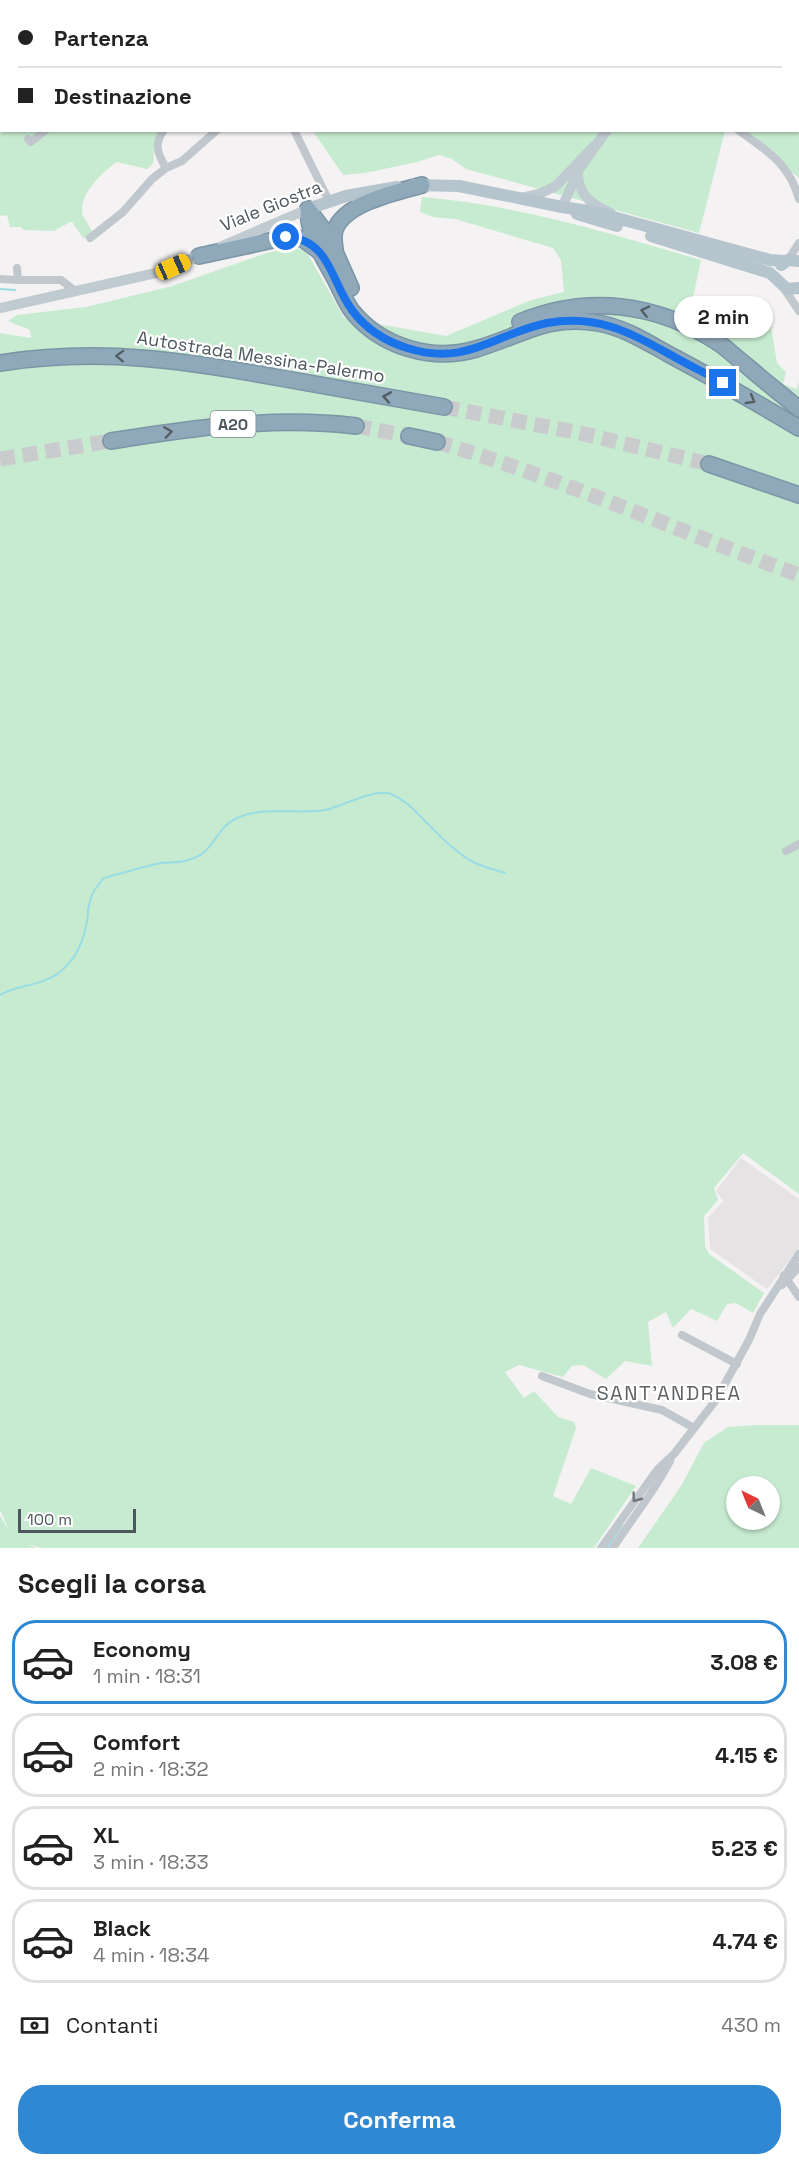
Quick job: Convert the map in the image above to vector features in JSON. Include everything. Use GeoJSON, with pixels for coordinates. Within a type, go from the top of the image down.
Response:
{"type":"FeatureCollection","features":[{"type":"Feature","properties":{"kind":"highway"},"geometry":{"type":"LineString","coordinates":[[330,255],[335,229],[347,213],[389,194],[422,185]]}},
{"type":"Feature","properties":{"kind":"highway"},"geometry":{"type":"LineString","coordinates":[[308,208],[328,236],[330,255],[343,296],[353,312],[370,329],[387,340],[412,350],[451,354],[477,349],[544,312],[564,308],[608,306],[644,311],[669,318],[717,342],[799,409]]}},
{"type":"Feature","properties":{"kind":"highway"},"geometry":{"type":"LineString","coordinates":[[199,256],[286,237],[309,242],[330,255]]}},
{"type":"Feature","properties":{"kind":"highway"},"geometry":{"type":"LineString","coordinates":[[504,334],[547,323],[567,321],[590,322],[628,332],[704,372],[799,428]]}},
{"type":"Feature","properties":{"kind":"highway","name":"Autostrada Messina-Palermo"},"geometry":{"type":"LineString","coordinates":[[0,363],[49,357],[97,355],[153,357],[444,407]]}},
{"type":"Feature","properties":{"kind":"highway","name":"A20"},"geometry":{"type":"LineString","coordinates":[[111,441],[201,428],[266,422],[315,422],[356,426]]}},
{"type":"Feature","properties":{"kind":"highway"},"geometry":{"type":"LineString","coordinates":[[409,436],[437,442]]}},
{"type":"Feature","properties":{"kind":"highway"},"geometry":{"type":"LineString","coordinates":[[713,466],[754,474],[792,487]]}},
{"type":"Feature","properties":{"kind":"main road","name":"Viale Giostra"},"geometry":{"type":"LineString","coordinates":[[308,208],[384,188],[422,185],[459,186],[595,212],[770,260],[791,261]]}},
{"type":"Feature","properties":{"kind":"main road","name":"Viale Giostra"},"geometry":{"type":"LineString","coordinates":[[562,207],[591,219],[761,270],[771,274],[781,284]]}},
{"type":"Feature","properties":{"kind":"main road"},"geometry":{"type":"LineString","coordinates":[[791,261],[779,267],[781,284],[791,290],[799,288]]}},
{"type":"Feature","properties":{"kind":"street"},"geometry":{"type":"LineString","coordinates":[[28,139],[31,142],[44,132]]}},
{"type":"Feature","properties":{"kind":"street"},"geometry":{"type":"LineString","coordinates":[[163,132],[156,146],[166,168]]}},
{"type":"Feature","properties":{"kind":"street"},"geometry":{"type":"LineString","coordinates":[[90,238],[123,213],[144,186],[166,168],[182,161],[215,132]]}},
{"type":"Feature","properties":{"kind":"street"},"geometry":{"type":"LineString","coordinates":[[295,132],[329,201]]}},
{"type":"Feature","properties":{"kind":"street"},"geometry":{"type":"LineString","coordinates":[[520,198],[550,190],[565,178],[605,132]]}},
{"type":"Feature","properties":{"kind":"street"},"geometry":{"type":"LineString","coordinates":[[741,132],[789,172],[799,199]]}},
{"type":"Feature","properties":{"kind":"street"},"geometry":{"type":"LineString","coordinates":[[562,207],[580,168],[594,146]]}},
{"type":"Feature","properties":{"kind":"street"},"geometry":{"type":"LineString","coordinates":[[578,175],[585,197],[605,210],[636,224]]}},
{"type":"Feature","properties":{"kind":"street"},"geometry":{"type":"LineString","coordinates":[[562,207],[561,189],[565,178]]}},
{"type":"Feature","properties":{"kind":"street","name":"Viale Giostra"},"geometry":{"type":"LineString","coordinates":[[0,308],[156,273],[308,208]]}},
{"type":"Feature","properties":{"kind":"street"},"geometry":{"type":"LineString","coordinates":[[791,261],[799,243]]}},
{"type":"Feature","properties":{"kind":"street"},"geometry":{"type":"LineString","coordinates":[[17,268],[18,280]]}},
{"type":"Feature","properties":{"kind":"street"},"geometry":{"type":"LineString","coordinates":[[0,279],[61,280],[75,291]]}},
{"type":"Feature","properties":{"kind":"street"},"geometry":{"type":"LineString","coordinates":[[781,284],[798,309]]}},
{"type":"Feature","properties":{"kind":"street"},"geometry":{"type":"LineString","coordinates":[[798,309],[795,298],[799,288]]}},
{"type":"Feature","properties":{"kind":"street"},"geometry":{"type":"LineString","coordinates":[[786,851],[799,844]]}},
{"type":"Feature","properties":{"kind":"street"},"geometry":{"type":"LineString","coordinates":[[601,1548],[623,1514],[657,1470],[674,1454],[716,1400],[760,1314],[799,1254]]}},
{"type":"Feature","properties":{"kind":"street"},"geometry":{"type":"LineString","coordinates":[[786,1277],[799,1268]]}},
{"type":"Feature","properties":{"kind":"street"},"geometry":{"type":"LineString","coordinates":[[786,1277],[799,1297]]}},
{"type":"Feature","properties":{"kind":"street"},"geometry":{"type":"LineString","coordinates":[[682,1335],[736,1364]]}},
{"type":"Feature","properties":{"kind":"street"},"geometry":{"type":"LineString","coordinates":[[542,1376],[590,1394],[662,1410],[694,1428]]}},
{"type":"Feature","properties":{"kind":"street"},"geometry":{"type":"LineString","coordinates":[[614,1548],[631,1519],[662,1477],[674,1454]]}},
{"type":"Feature","properties":{"kind":"shaded area"},"geometry":{"type":"Polygon","coordinates":[[[741,1158],[799,1199],[799,1248],[767,1289],[710,1249],[708,1218],[723,1201],[716,1191],[741,1158]]]}},
{"type":"Feature","properties":{"kind":"green space"},"geometry":{"type":"Polygon","coordinates":[[[0,132],[160,132],[154,145],[154,161],[147,169],[117,162],[103,173],[90,189],[83,201],[82,214],[92,231],[84,239],[72,222],[54,231],[23,230],[21,227],[10,227],[7,215],[0,216],[0,132]]]}},
{"type":"Feature","properties":{"kind":"green space"},"geometry":{"type":"Polygon","coordinates":[[[314,132],[725,132],[699,233],[466,169],[452,159],[439,155],[365,173],[343,175],[314,132]]]}},
{"type":"Feature","properties":{"kind":"green space"},"geometry":{"type":"Polygon","coordinates":[[[741,132],[799,132],[799,178],[741,132]]]}},
{"type":"Feature","properties":{"kind":"green space"},"geometry":{"type":"Polygon","coordinates":[[[422,197],[528,213],[598,230],[701,260],[692,302],[700,318],[717,315],[715,301],[748,303],[768,308],[777,363],[786,372],[783,384],[797,389],[799,382],[799,1194],[743,1153],[714,1188],[718,1200],[704,1216],[705,1246],[709,1254],[764,1293],[753,1313],[736,1303],[727,1304],[717,1321],[691,1309],[673,1328],[666,1312],[648,1322],[652,1366],[625,1361],[606,1379],[583,1365],[572,1366],[563,1377],[519,1365],[505,1372],[524,1398],[534,1391],[558,1417],[574,1422],[576,1428],[553,1496],[571,1504],[591,1468],[636,1486],[594,1548],[42,1548],[27,1544],[37,1548],[0,1548],[0,1516],[9,1530],[0,1510],[0,333],[31,338],[30,330],[8,321],[17,315],[86,307],[172,286],[288,248],[305,249],[344,318],[446,336],[531,300],[564,292],[561,260],[553,248],[455,219],[433,217],[420,212],[422,197]]]}},
{"type":"Feature","properties":{"kind":"green space"},"geometry":{"type":"Polygon","coordinates":[[[799,1425],[799,1548],[638,1548],[681,1486],[704,1443],[728,1427],[799,1425]]]}},
{"type":"Feature","properties":{"kind":"waterway"},"geometry":{"type":"LineString","coordinates":[[0,289],[15,290]]}},
{"type":"Feature","properties":{"kind":"waterway"},"geometry":{"type":"LineString","coordinates":[[0,995],[47,980],[66,966],[75,955],[81,942],[92,895],[104,878],[161,863],[182,862],[197,857],[209,847],[228,823],[257,812],[325,810],[367,795],[391,794],[410,806],[462,855],[475,863],[505,873]]}},
{"type":"Feature","properties":{"kind":"waterway"},"geometry":{"type":"LineString","coordinates":[[607,1548],[622,1525]]}},
{"type":"Feature","properties":{"kind":"tunnel"},"geometry":{"type":"LineString","coordinates":[[444,407],[580,433],[709,464]]}},
{"type":"Feature","properties":{"kind":"tunnel"},"geometry":{"type":"LineString","coordinates":[[356,426],[409,436]]}},
{"type":"Feature","properties":{"kind":"tunnel"},"geometry":{"type":"LineString","coordinates":[[0,459],[111,441]]}},
{"type":"Feature","properties":{"kind":"tunnel"},"geometry":{"type":"LineString","coordinates":[[437,442],[574,488],[799,575]]}},
{"type":"Feature","properties":{"kind":"district","name":"SANT'ANDREA"},"geometry":{"type":"Point","coordinates":[669,1393]}},
{"type":"Feature","properties":{"kind":"route"},"geometry":{"type":"LineString","coordinates":[[286,237],[303,239],[316,248],[325,257],[353,312],[370,329],[402,347],[425,352],[460,353],[547,323],[590,322],[628,332],[723,383]]}}]}
